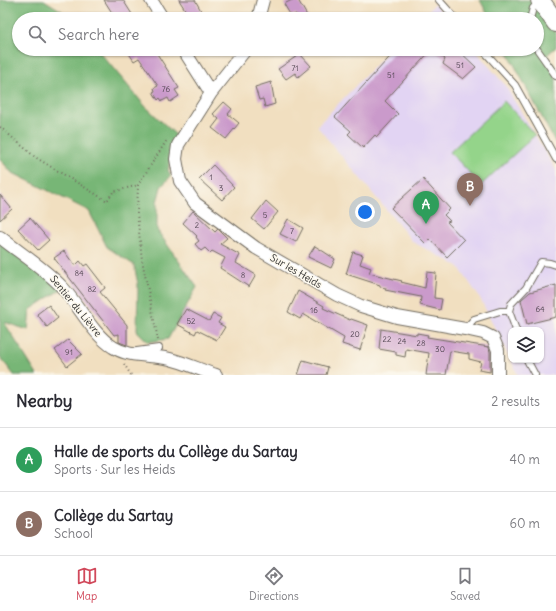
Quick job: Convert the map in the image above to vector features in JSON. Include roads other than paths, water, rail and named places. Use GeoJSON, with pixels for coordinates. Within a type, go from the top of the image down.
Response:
{"type":"FeatureCollection","features":[{"type":"Feature","properties":{"kind":"main road"},"geometry":{"type":"LineString","coordinates":[[540,0],[556,23]]}},
{"type":"Feature","properties":{"kind":"street"},"geometry":{"type":"LineString","coordinates":[[151,0],[159,12]]}},
{"type":"Feature","properties":{"kind":"street"},"geometry":{"type":"LineString","coordinates":[[260,12],[263,0]]}},
{"type":"Feature","properties":{"kind":"street"},"geometry":{"type":"LineString","coordinates":[[187,56],[211,93]]}},
{"type":"Feature","properties":{"kind":"street","name":"Sur les Heids"},"geometry":{"type":"LineString","coordinates":[[240,56],[211,93],[178,145],[176,159],[180,181],[195,203],[256,248],[336,295],[361,306],[398,316],[483,333],[493,338],[498,350],[498,375]]}},
{"type":"Feature","properties":{"kind":"street","name":"Sentier du Lièvre"},"geometry":{"type":"LineString","coordinates":[[0,237],[17,251],[44,268],[63,288],[103,340],[113,348],[129,354]]}},
{"type":"Feature","properties":{"kind":"street"},"geometry":{"type":"LineString","coordinates":[[129,354],[168,358],[216,375]]}},
{"type":"Feature","properties":{"kind":"lane"},"geometry":{"type":"LineString","coordinates":[[440,0],[450,12]]}},
{"type":"Feature","properties":{"kind":"lane"},"geometry":{"type":"LineString","coordinates":[[532,12],[533,8],[540,0]]}},
{"type":"Feature","properties":{"kind":"lane"},"geometry":{"type":"LineString","coordinates":[[488,56],[515,85],[556,159]]}},
{"type":"Feature","properties":{"kind":"lane"},"geometry":{"type":"LineString","coordinates":[[542,56],[556,76]]}},
{"type":"Feature","properties":{"kind":"lane"},"geometry":{"type":"LineString","coordinates":[[515,327],[509,311],[514,300],[526,288],[541,262],[556,266]]}},
{"type":"Feature","properties":{"kind":"lane"},"geometry":{"type":"LineString","coordinates":[[465,329],[474,319],[500,311],[509,311]]}},
{"type":"Feature","properties":{"kind":"lane"},"geometry":{"type":"LineString","coordinates":[[129,354],[159,348]]}},
{"type":"Feature","properties":{"kind":"lane"},"geometry":{"type":"LineString","coordinates":[[529,363],[535,375]]}},
{"type":"Feature","properties":{"kind":"place","name":"Collège du Sartay"},"geometry":{"type":"Point","coordinates":[470,206]}},
{"type":"Feature","properties":{"kind":"place","name":"Halle de sports du Collège du Sartay"},"geometry":{"type":"Point","coordinates":[426,224]}}]}
